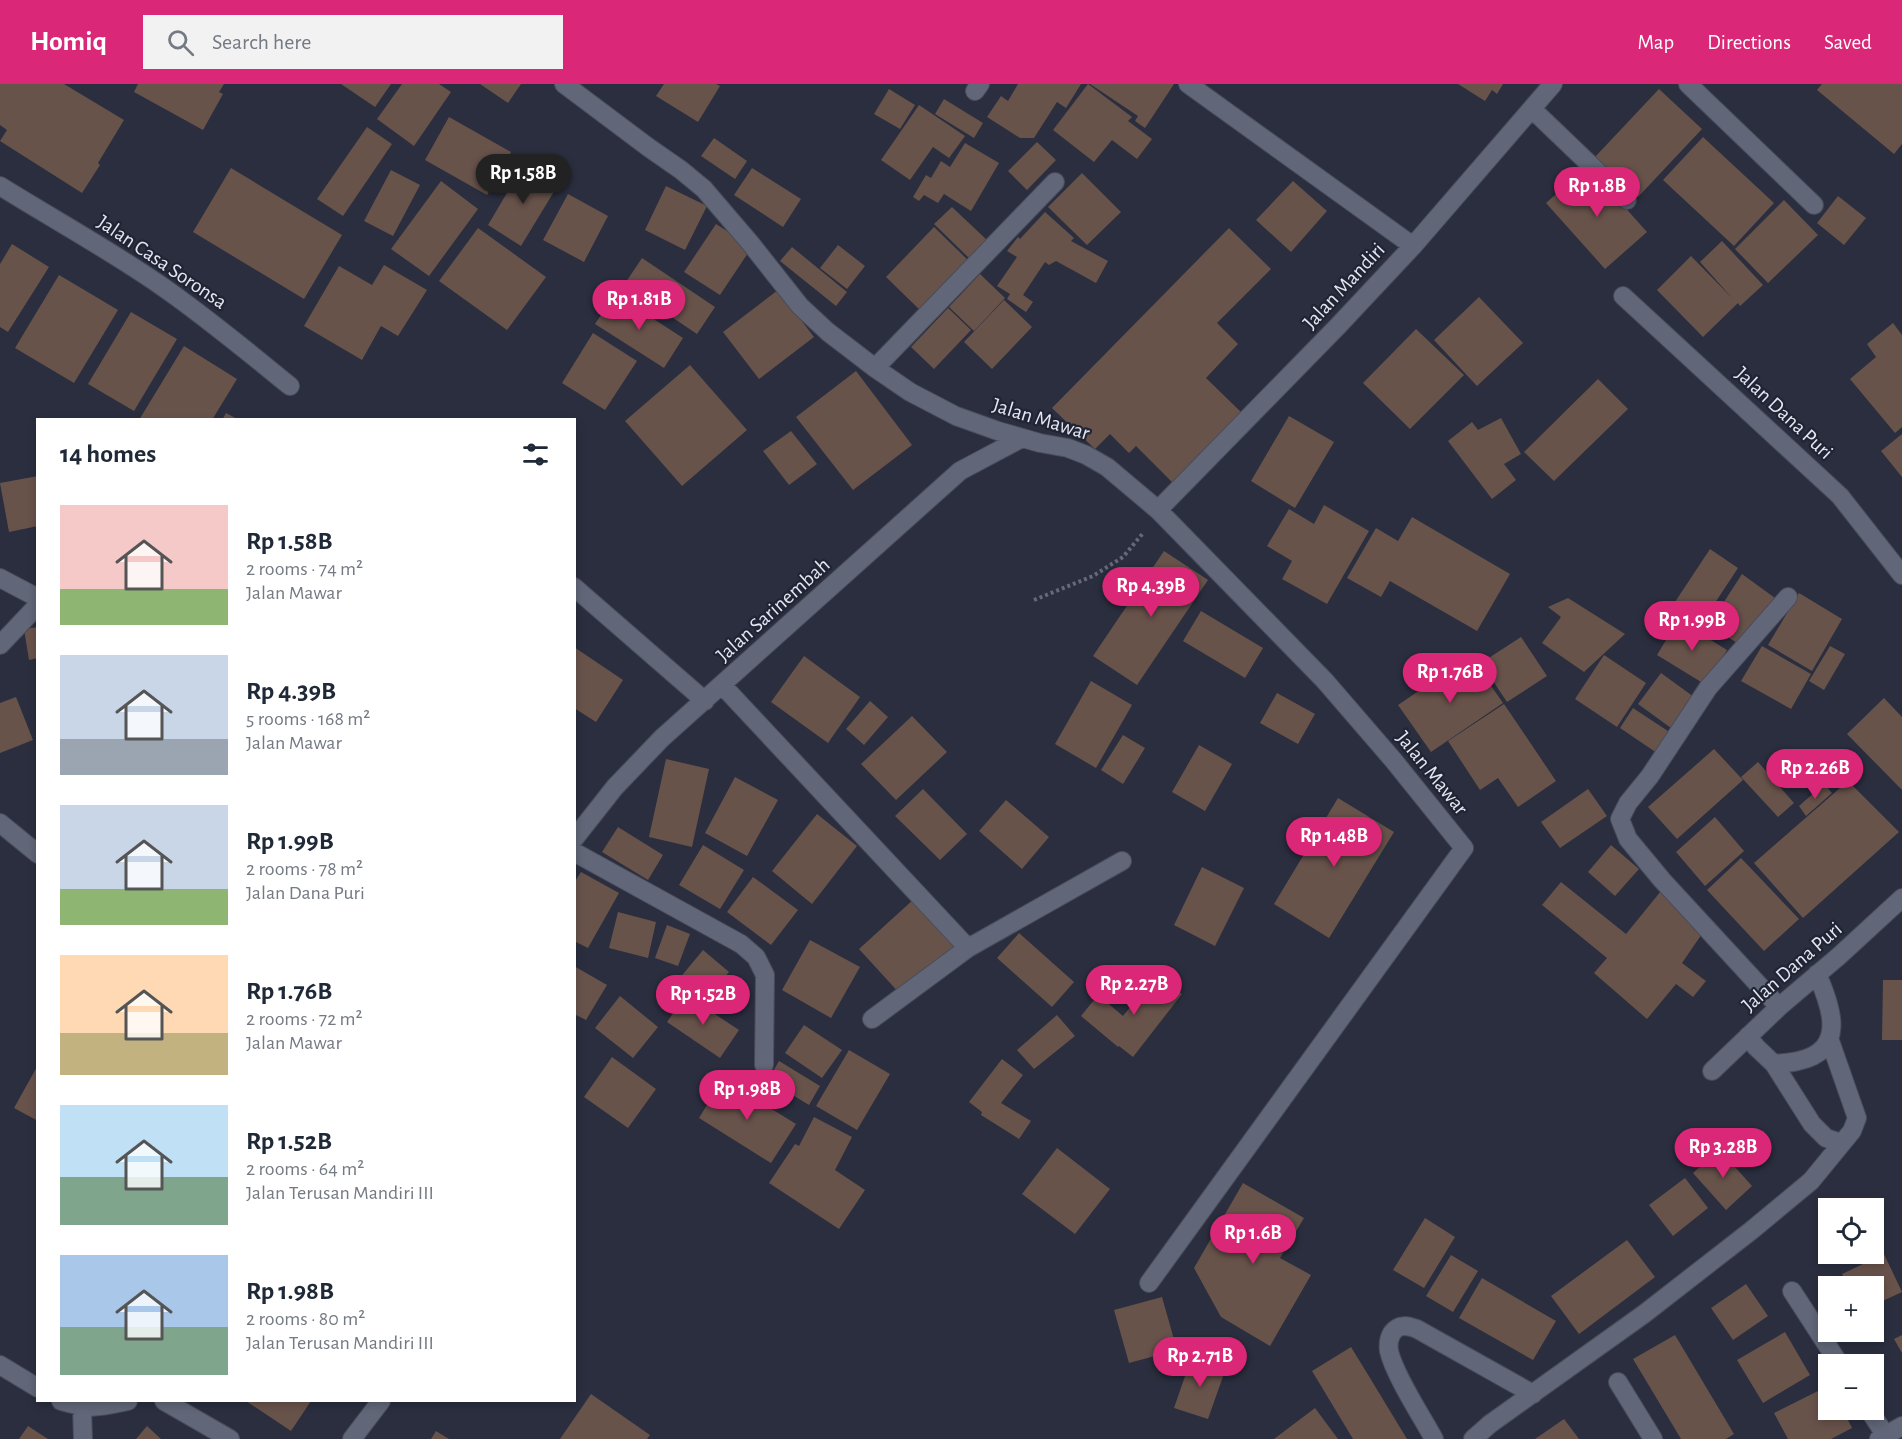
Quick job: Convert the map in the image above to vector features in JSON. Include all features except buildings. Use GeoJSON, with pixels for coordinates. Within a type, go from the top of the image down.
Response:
{"type":"FeatureCollection","features":[{"type":"Feature","properties":{"kind":"street","name":"Jalan Mawar"},"geometry":{"type":"LineString","coordinates":[[564,84],[704,189],[751,243],[800,306],[828,332],[875,368],[910,392],[956,416],[1022,438],[1086,454],[1107,467],[1158,510],[1325,681],[1394,761],[1464,848],[1149,1283]]}},
{"type":"Feature","properties":{"kind":"street"},"geometry":{"type":"LineString","coordinates":[[1188,84],[1413,246]]}},
{"type":"Feature","properties":{"kind":"street","name":"Jalan Mandiri"},"geometry":{"type":"LineString","coordinates":[[1158,510],[1413,246],[1553,84]]}},
{"type":"Feature","properties":{"kind":"street"},"geometry":{"type":"LineString","coordinates":[[1688,84],[1814,206]]}},
{"type":"Feature","properties":{"kind":"street"},"geometry":{"type":"LineString","coordinates":[[1532,109],[1627,200]]}},
{"type":"Feature","properties":{"kind":"street"},"geometry":{"type":"LineString","coordinates":[[875,368],[1055,182]]}},
{"type":"Feature","properties":{"kind":"street","name":"Jalan Casa Soronsa"},"geometry":{"type":"LineString","coordinates":[[0,186],[112,253],[162,286],[290,386]]}},
{"type":"Feature","properties":{"kind":"street","name":"Jalan Dana Puri"},"geometry":{"type":"LineString","coordinates":[[1623,296],[1840,496],[1902,575]]}},
{"type":"Feature","properties":{"kind":"street","name":"Jalan Sarinembah"},"geometry":{"type":"LineString","coordinates":[[576,836],[615,787],[645,755],[960,471],[1022,438]]}},
{"type":"Feature","properties":{"kind":"street"},"geometry":{"type":"LineString","coordinates":[[0,578],[36,597]]}},
{"type":"Feature","properties":{"kind":"street"},"geometry":{"type":"LineString","coordinates":[[576,589],[705,701]]}},
{"type":"Feature","properties":{"kind":"street"},"geometry":{"type":"LineString","coordinates":[[1779,1007],[1628,839],[1620,819],[1628,802],[1650,776],[1708,688],[1788,597]]}},
{"type":"Feature","properties":{"kind":"street"},"geometry":{"type":"LineString","coordinates":[[0,645],[36,606]]}},
{"type":"Feature","properties":{"kind":"street"},"geometry":{"type":"LineString","coordinates":[[722,685],[968,948]]}},
{"type":"Feature","properties":{"kind":"street"},"geometry":{"type":"LineString","coordinates":[[0,823],[36,852]]}},
{"type":"Feature","properties":{"kind":"street"},"geometry":{"type":"LineString","coordinates":[[576,853],[741,944],[756,957],[765,975],[764,1065]]}},
{"type":"Feature","properties":{"kind":"street"},"geometry":{"type":"LineString","coordinates":[[872,1019],[968,948],[1122,861]]}},
{"type":"Feature","properties":{"kind":"street","name":"Jalan Dana Puri"},"geometry":{"type":"LineString","coordinates":[[1712,1071],[1779,1007],[1902,898]]}},
{"type":"Feature","properties":{"kind":"street"},"geometry":{"type":"LineString","coordinates":[[1473,1439],[1644,1314],[1752,1230],[1811,1181],[1852,1131],[1857,1118],[1830,1041],[1832,1020],[1829,1001],[1817,974]]}},
{"type":"Feature","properties":{"kind":"street"},"geometry":{"type":"LineString","coordinates":[[1748,1036],[1774,1064],[1812,1124],[1826,1138],[1841,1143]]}},
{"type":"Feature","properties":{"kind":"street"},"geometry":{"type":"LineString","coordinates":[[1774,1064],[1799,1061],[1817,1054],[1830,1041]]}},
{"type":"Feature","properties":{"kind":"street"},"geometry":{"type":"LineString","coordinates":[[1792,1291],[1833,1354]]}},
{"type":"Feature","properties":{"kind":"street"},"geometry":{"type":"LineString","coordinates":[[1434,1439],[1389,1353],[1391,1335],[1400,1326],[1408,1325],[1418,1329],[1533,1394]]}},
{"type":"Feature","properties":{"kind":"street"},"geometry":{"type":"LineString","coordinates":[[0,1365],[36,1387]]}},
{"type":"Feature","properties":{"kind":"street"},"geometry":{"type":"LineString","coordinates":[[1618,1382],[1653,1439]]}},
{"type":"Feature","properties":{"kind":"street"},"geometry":{"type":"LineString","coordinates":[[63,1402],[82,1408],[123,1402]]}},
{"type":"Feature","properties":{"kind":"street"},"geometry":{"type":"LineString","coordinates":[[166,1402],[230,1439]]}},
{"type":"Feature","properties":{"kind":"street"},"geometry":{"type":"LineString","coordinates":[[352,1439],[380,1402]]}},
{"type":"Feature","properties":{"kind":"street"},"geometry":{"type":"LineString","coordinates":[[82,1408],[83,1439]]}},
{"type":"Feature","properties":{"kind":"street"},"geometry":{"type":"LineString","coordinates":[[1874,1420],[1884,1438],[1902,1426]]}},
{"type":"Feature","properties":{"kind":"path"},"geometry":{"type":"LineString","coordinates":[[1034,600],[1093,576],[1123,557],[1142,535],[1158,510]]}}]}
